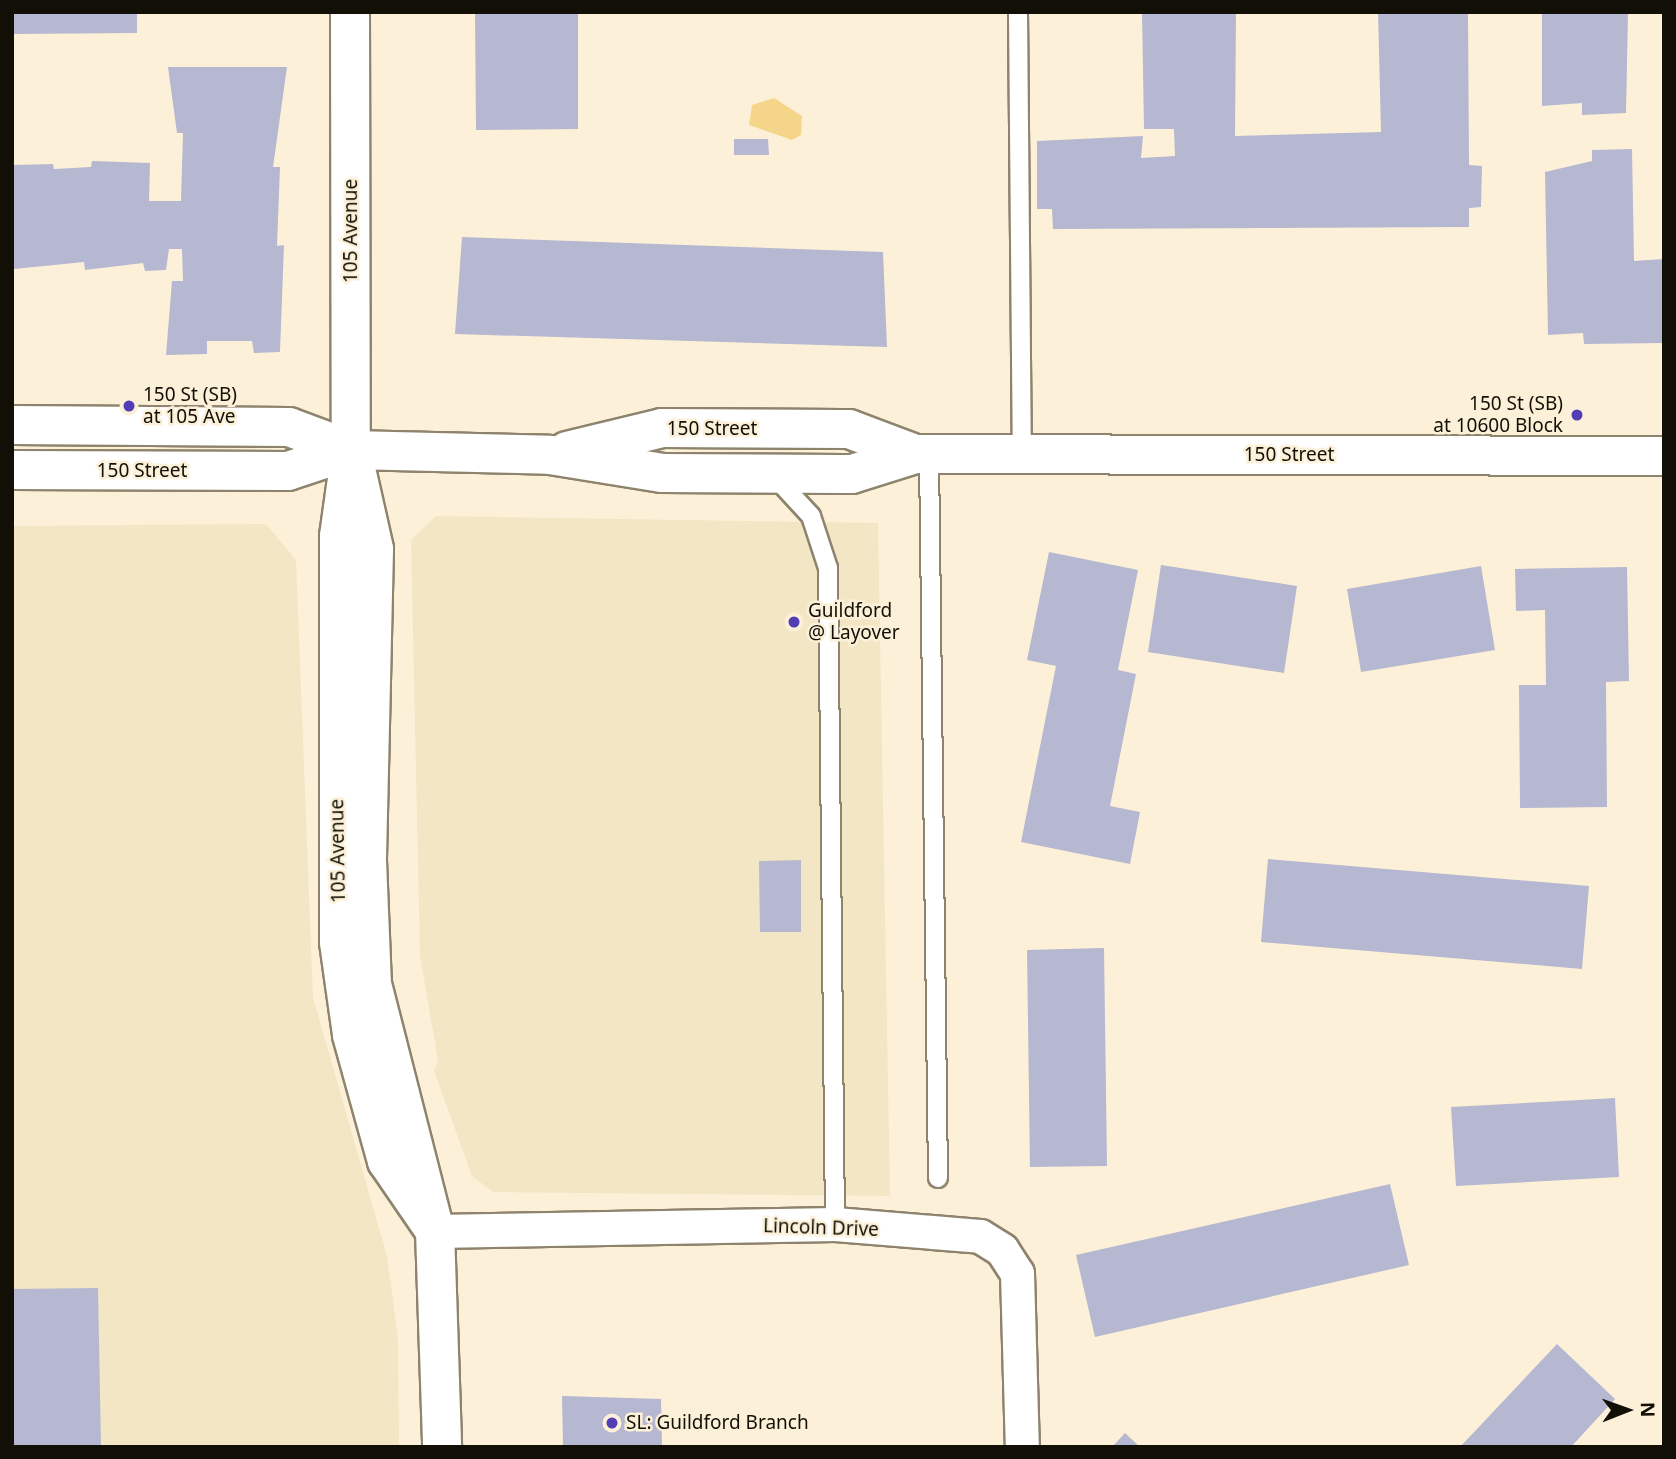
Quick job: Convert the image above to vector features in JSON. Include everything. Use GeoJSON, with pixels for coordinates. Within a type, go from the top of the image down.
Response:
{"type":"FeatureCollection","features":[{"type":"Feature","properties":{"kind":"main road","name":"105 Avenue"},"geometry":{"type":"LineString","coordinates":[[350,12],[351,450],[339,536],[337,811],[344,990],[387,1161],[435,1231]]}},
{"type":"Feature","properties":{"kind":"main road","name":"150 Street"},"geometry":{"type":"LineString","coordinates":[[12,425],[289,427],[351,450],[550,455],[663,473],[852,474],[922,454],[1664,456]]}},
{"type":"Feature","properties":{"kind":"main road","name":"150 Street"},"geometry":{"type":"LineString","coordinates":[[550,455],[662,428],[849,429],[922,454]]}},
{"type":"Feature","properties":{"kind":"main road","name":"150 Street"},"geometry":{"type":"LineString","coordinates":[[12,470],[288,471],[351,450]]}},
{"type":"Feature","properties":{"kind":"main road"},"geometry":{"type":"LineString","coordinates":[[435,1231],[442,1447]]}},
{"type":"Feature","properties":{"kind":"street","name":"Lincoln Drive"},"geometry":{"type":"LineString","coordinates":[[435,1231],[835,1224],[954,1230],[1002,1250],[1017,1273],[1022,1312],[1022,1447]]}},
{"type":"Feature","properties":{"kind":"lane"},"geometry":{"type":"LineString","coordinates":[[1017,12],[1022,455]]}},
{"type":"Feature","properties":{"kind":"lane"},"geometry":{"type":"LineString","coordinates":[[922,454],[938,1178]]}},
{"type":"Feature","properties":{"kind":"lane"},"geometry":{"type":"LineString","coordinates":[[769,473],[811,516],[828,568],[835,1224]]}},
{"type":"Feature","properties":{"kind":"shaded area"},"geometry":{"type":"Polygon","coordinates":[[[774,98],[802,116],[801,135],[792,140],[749,125],[752,105],[774,98]]]}},
{"type":"Feature","properties":{"kind":"shaded area"},"geometry":{"type":"Polygon","coordinates":[[[436,516],[878,523],[890,1196],[493,1192],[472,1176],[434,1071],[438,1060],[420,956],[411,540],[436,516]]]}},
{"type":"Feature","properties":{"kind":"shaded area"},"geometry":{"type":"Polygon","coordinates":[[[266,524],[296,560],[313,997],[387,1256],[398,1338],[399,1447],[12,1447],[12,526],[266,524]]]}},
{"type":"Feature","properties":{"kind":"building"},"geometry":{"type":"Polygon","coordinates":[[[12,12],[137,12],[137,33],[12,34],[12,12]]]}},
{"type":"Feature","properties":{"kind":"building"},"geometry":{"type":"Polygon","coordinates":[[[475,12],[578,12],[578,129],[476,130],[475,12]]]}},
{"type":"Feature","properties":{"kind":"building"},"geometry":{"type":"Polygon","coordinates":[[[1142,12],[1236,12],[1235,136],[1381,132],[1378,12],[1468,12],[1469,165],[1482,166],[1481,207],[1469,208],[1469,227],[1053,229],[1052,209],[1037,209],[1037,141],[1143,136],[1141,158],[1175,156],[1174,129],[1144,129],[1142,12]]]}},
{"type":"Feature","properties":{"kind":"building"},"geometry":{"type":"Polygon","coordinates":[[[1542,12],[1628,12],[1626,113],[1582,115],[1582,103],[1542,106],[1542,12]]]}},
{"type":"Feature","properties":{"kind":"building"},"geometry":{"type":"Polygon","coordinates":[[[168,67],[287,67],[273,167],[280,167],[277,246],[284,245],[280,352],[254,353],[252,341],[207,341],[207,354],[166,355],[172,281],[183,281],[182,249],[169,249],[166,270],[145,271],[143,263],[85,270],[84,262],[14,269],[12,165],[53,164],[54,169],[91,167],[92,161],[150,163],[149,201],[181,201],[183,133],[177,133],[168,67]]]}},
{"type":"Feature","properties":{"kind":"building"},"geometry":{"type":"Polygon","coordinates":[[[734,139],[768,139],[769,155],[734,155],[734,139]]]}},
{"type":"Feature","properties":{"kind":"building"},"geometry":{"type":"Polygon","coordinates":[[[1632,149],[1634,261],[1664,259],[1664,343],[1584,344],[1583,333],[1548,335],[1545,172],[1592,161],[1592,150],[1632,149]]]}},
{"type":"Feature","properties":{"kind":"building"},"geometry":{"type":"Polygon","coordinates":[[[462,237],[883,252],[887,347],[455,334],[462,237]]]}},
{"type":"Feature","properties":{"kind":"building"},"geometry":{"type":"Polygon","coordinates":[[[1049,552],[1138,570],[1118,670],[1136,674],[1110,806],[1140,812],[1130,864],[1021,842],[1056,666],[1027,660],[1049,552]]]}},
{"type":"Feature","properties":{"kind":"building"},"geometry":{"type":"Polygon","coordinates":[[[1161,565],[1297,586],[1284,673],[1148,652],[1161,565]]]}},
{"type":"Feature","properties":{"kind":"building"},"geometry":{"type":"Polygon","coordinates":[[[1481,566],[1495,650],[1361,672],[1347,589],[1481,566]]]}},
{"type":"Feature","properties":{"kind":"building"},"geometry":{"type":"Polygon","coordinates":[[[1627,567],[1629,681],[1606,682],[1607,807],[1520,808],[1519,685],[1546,685],[1545,610],[1516,611],[1515,569],[1627,567]]]}},
{"type":"Feature","properties":{"kind":"building"},"geometry":{"type":"Polygon","coordinates":[[[1268,859],[1589,886],[1582,969],[1261,942],[1268,859]]]}},
{"type":"Feature","properties":{"kind":"building"},"geometry":{"type":"Polygon","coordinates":[[[801,860],[801,932],[760,932],[759,861],[801,860]]]}},
{"type":"Feature","properties":{"kind":"building"},"geometry":{"type":"Polygon","coordinates":[[[1104,948],[1107,1166],[1030,1167],[1027,950],[1104,948]]]}},
{"type":"Feature","properties":{"kind":"building"},"geometry":{"type":"Polygon","coordinates":[[[1615,1098],[1619,1177],[1456,1186],[1451,1107],[1615,1098]]]}},
{"type":"Feature","properties":{"kind":"building"},"geometry":{"type":"Polygon","coordinates":[[[1390,1184],[1409,1265],[1095,1337],[1076,1255],[1390,1184]]]}},
{"type":"Feature","properties":{"kind":"building"},"geometry":{"type":"Polygon","coordinates":[[[98,1288],[101,1447],[12,1447],[12,1289],[98,1288]]]}},
{"type":"Feature","properties":{"kind":"building"},"geometry":{"type":"Polygon","coordinates":[[[1557,1344],[1615,1399],[1571,1447],[1460,1447],[1557,1344]]]}},
{"type":"Feature","properties":{"kind":"building","name":"SL: Guildford Branch"},"geometry":{"type":"Polygon","coordinates":[[[562,1396],[661,1399],[662,1447],[563,1447],[562,1396]]]}},
{"type":"Feature","properties":{"kind":"building"},"geometry":{"type":"Polygon","coordinates":[[[1125,1433],[1140,1447],[1112,1447],[1125,1433]]]}},
{"type":"Feature","properties":{"kind":"place","name":"150 St (SB) at 105 Ave"},"geometry":{"type":"Point","coordinates":[129,406]}},
{"type":"Feature","properties":{"kind":"place","name":"150 St (SB) at 10600 Block"},"geometry":{"type":"Point","coordinates":[1577,415]}},
{"type":"Feature","properties":{"kind":"place","name":"Guildford @ Layover"},"geometry":{"type":"Point","coordinates":[794,622]}},
{"type":"Feature","properties":{"kind":"place","name":"SL: Guildford Branch"},"geometry":{"type":"Point","coordinates":[612,1423]}}]}
